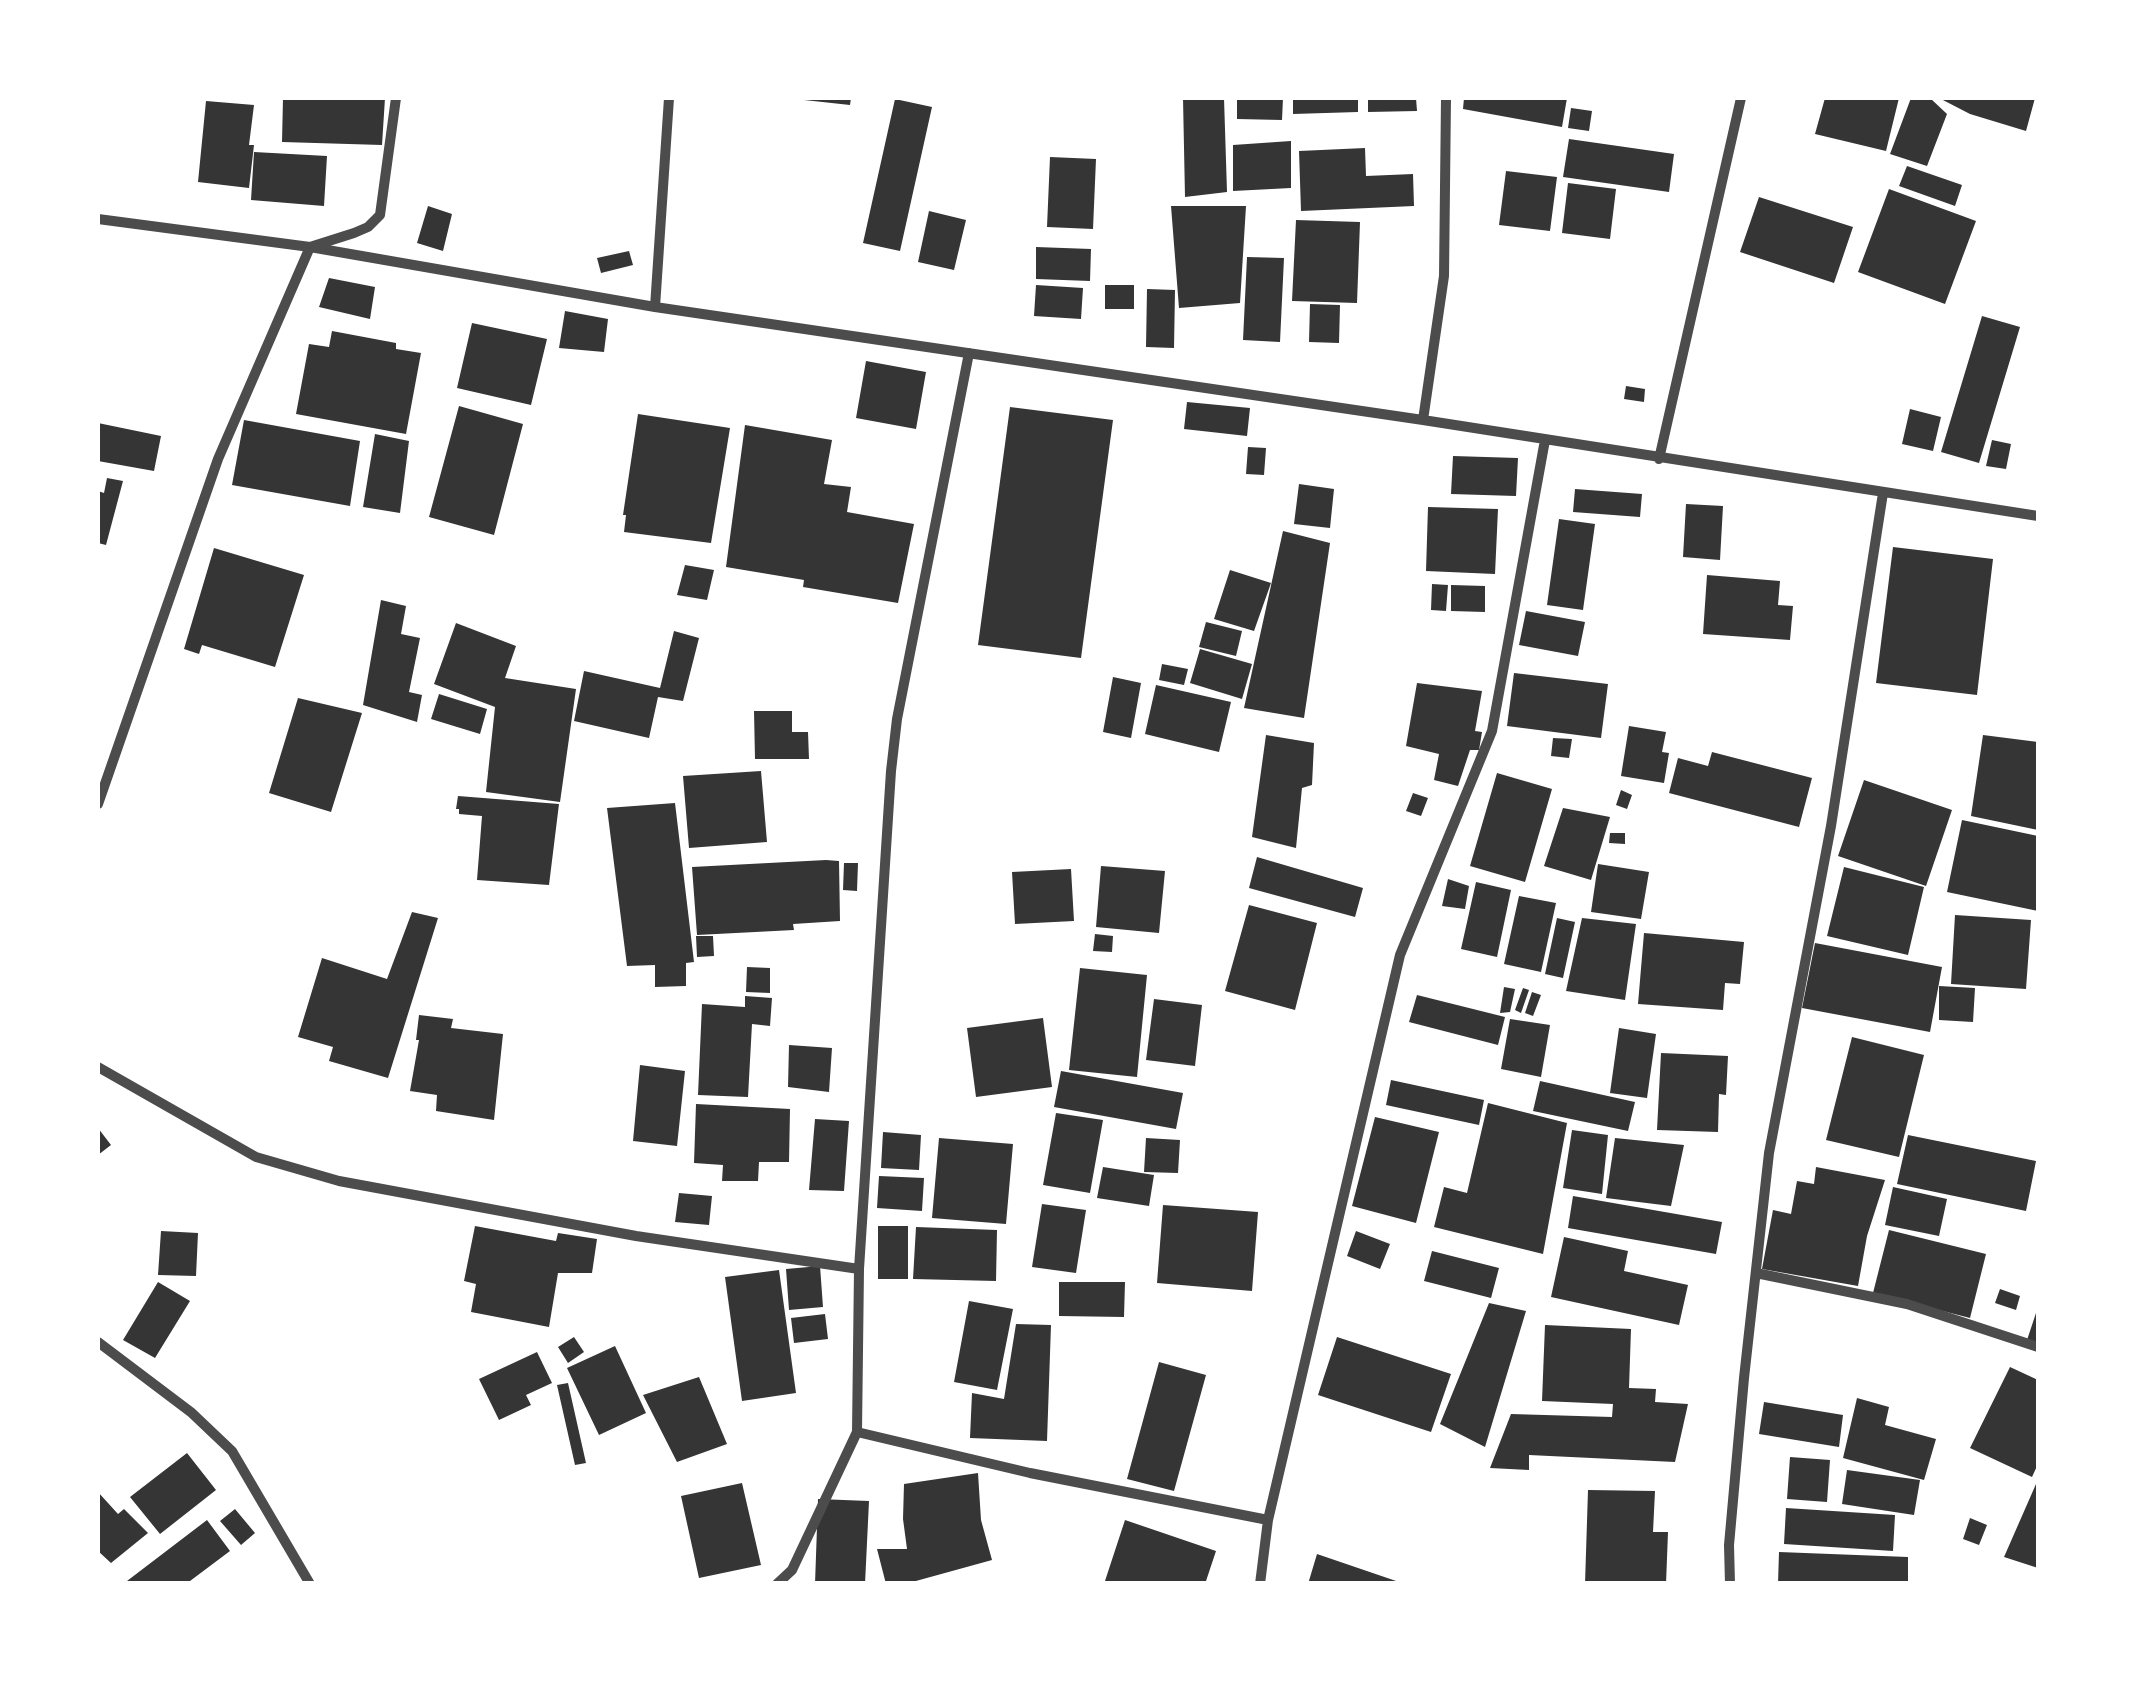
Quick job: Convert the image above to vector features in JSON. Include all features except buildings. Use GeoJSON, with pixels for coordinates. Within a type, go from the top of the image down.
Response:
{"type":"FeatureCollection","features":[{"type":"Feature","properties":{"kind":"street"},"geometry":{"type":"LineString","coordinates":[[310,247],[354,234],[380,215],[396,98]]}},
{"type":"Feature","properties":{"kind":"street"},"geometry":{"type":"LineString","coordinates":[[655,306],[669,98]]}},
{"type":"Feature","properties":{"kind":"street"},"geometry":{"type":"LineString","coordinates":[[1423,420],[1444,276],[1446,98]]}},
{"type":"Feature","properties":{"kind":"street"},"geometry":{"type":"LineString","coordinates":[[1659,459],[1741,98]]}},
{"type":"Feature","properties":{"kind":"street"},"geometry":{"type":"LineString","coordinates":[[98,219],[310,247],[655,306],[2038,516]]}},
{"type":"Feature","properties":{"kind":"street"},"geometry":{"type":"LineString","coordinates":[[98,804],[218,459],[310,247]]}},
{"type":"Feature","properties":{"kind":"street"},"geometry":{"type":"LineString","coordinates":[[777,1584],[792,1570],[857,1432],[859,1269],[897,720],[969,353]]}},
{"type":"Feature","properties":{"kind":"street"},"geometry":{"type":"LineString","coordinates":[[1260,1584],[1268,1520],[1400,955],[1492,731],[1545,440]]}},
{"type":"Feature","properties":{"kind":"street"},"geometry":{"type":"LineString","coordinates":[[1730,1584],[1729,1544],[1769,1153],[1831,826],[1883,493]]}},
{"type":"Feature","properties":{"kind":"street"},"geometry":{"type":"LineString","coordinates":[[98,1067],[256,1157],[339,1180],[636,1236],[859,1269]]}},
{"type":"Feature","properties":{"kind":"street"},"geometry":{"type":"LineString","coordinates":[[1756,1272],[1907,1304],[2038,1347]]}},
{"type":"Feature","properties":{"kind":"street"},"geometry":{"type":"LineString","coordinates":[[98,1342],[192,1414],[232,1451],[310,1584]]}},
{"type":"Feature","properties":{"kind":"street"},"geometry":{"type":"LineString","coordinates":[[857,1432],[1030,1473],[1268,1520]]}}]}
